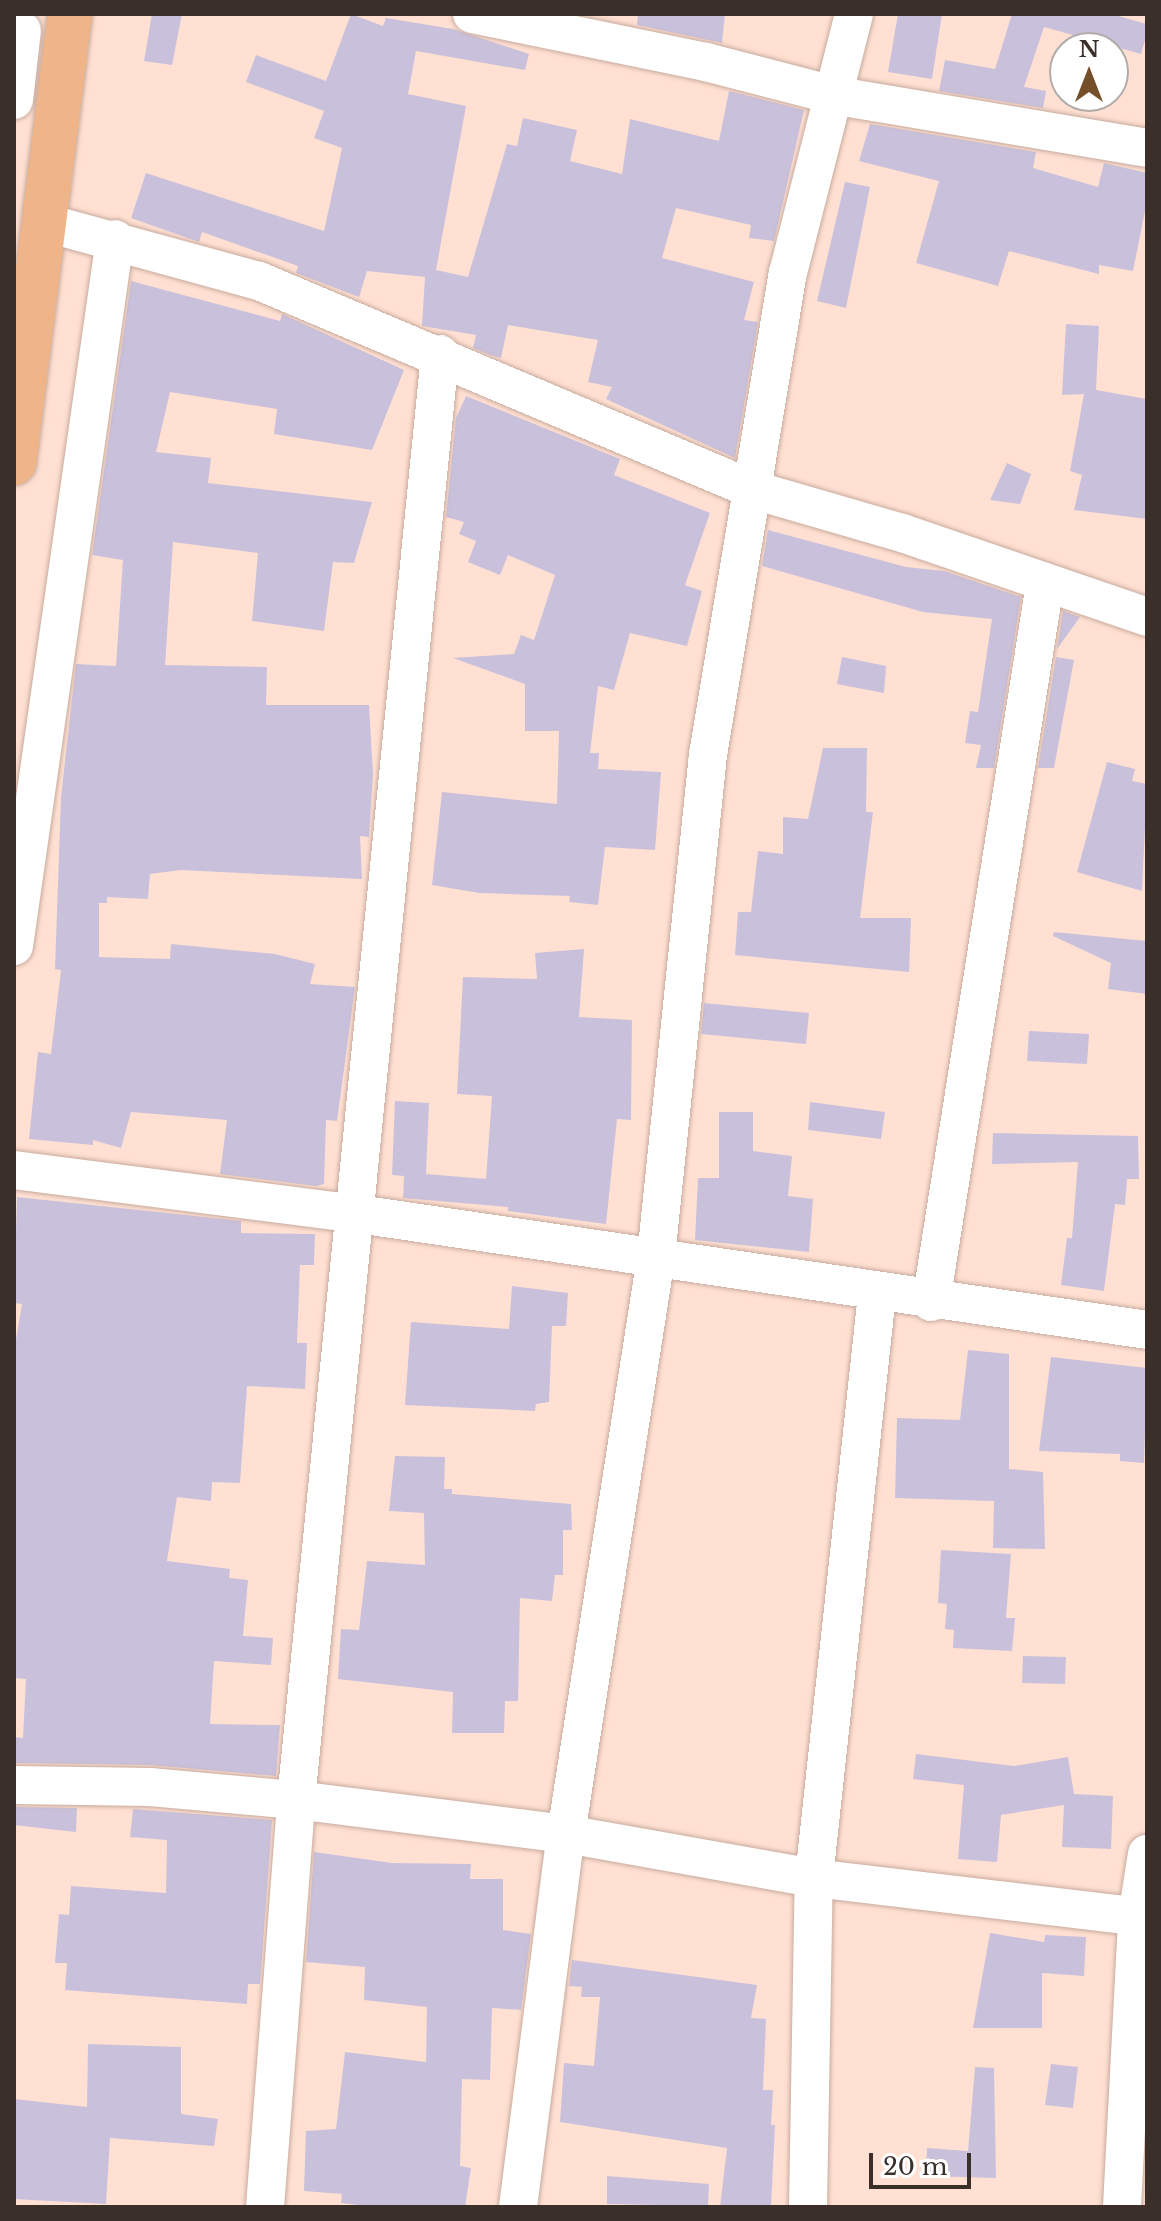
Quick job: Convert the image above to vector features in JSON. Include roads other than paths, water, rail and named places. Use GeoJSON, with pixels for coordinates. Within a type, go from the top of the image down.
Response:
{"type":"FeatureCollection","features":[{"type":"Feature","properties":{"kind":"main road"},"geometry":{"type":"LineString","coordinates":[[14,463],[69,25]]}},
{"type":"Feature","properties":{"kind":"street"},"geometry":{"type":"LineString","coordinates":[[518,2207],[566,1834],[656,1257],[708,755],[788,273],[837,96],[854,14]]}},
{"type":"Feature","properties":{"kind":"street"},"geometry":{"type":"LineString","coordinates":[[487,16],[706,62],[837,96],[1147,148]]}},
{"type":"Feature","properties":{"kind":"street"},"geometry":{"type":"LineString","coordinates":[[14,100],[18,30],[69,25]]}},
{"type":"Feature","properties":{"kind":"street"},"geometry":{"type":"LineString","coordinates":[[43,222],[115,239],[259,281],[440,354],[754,490],[902,533],[1147,617]]}},
{"type":"Feature","properties":{"kind":"street"},"geometry":{"type":"LineString","coordinates":[[14,946],[115,239]]}},
{"type":"Feature","properties":{"kind":"street"},"geometry":{"type":"LineString","coordinates":[[265,2207],[296,1800],[358,1214],[440,354]]}},
{"type":"Feature","properties":{"kind":"street"},"geometry":{"type":"LineString","coordinates":[[931,1302],[1045,584]]}},
{"type":"Feature","properties":{"kind":"street"},"geometry":{"type":"LineString","coordinates":[[14,1170],[358,1214],[656,1257],[931,1302],[1147,1330]]}},
{"type":"Feature","properties":{"kind":"street"},"geometry":{"type":"LineString","coordinates":[[808,2207],[814,1878],[877,1294]]}},
{"type":"Feature","properties":{"kind":"street"},"geometry":{"type":"LineString","coordinates":[[14,1785],[150,1787],[296,1800],[566,1834],[814,1878],[1142,1918]]}},
{"type":"Feature","properties":{"kind":"street"},"geometry":{"type":"LineString","coordinates":[[1122,2207],[1147,1854]]}}]}
